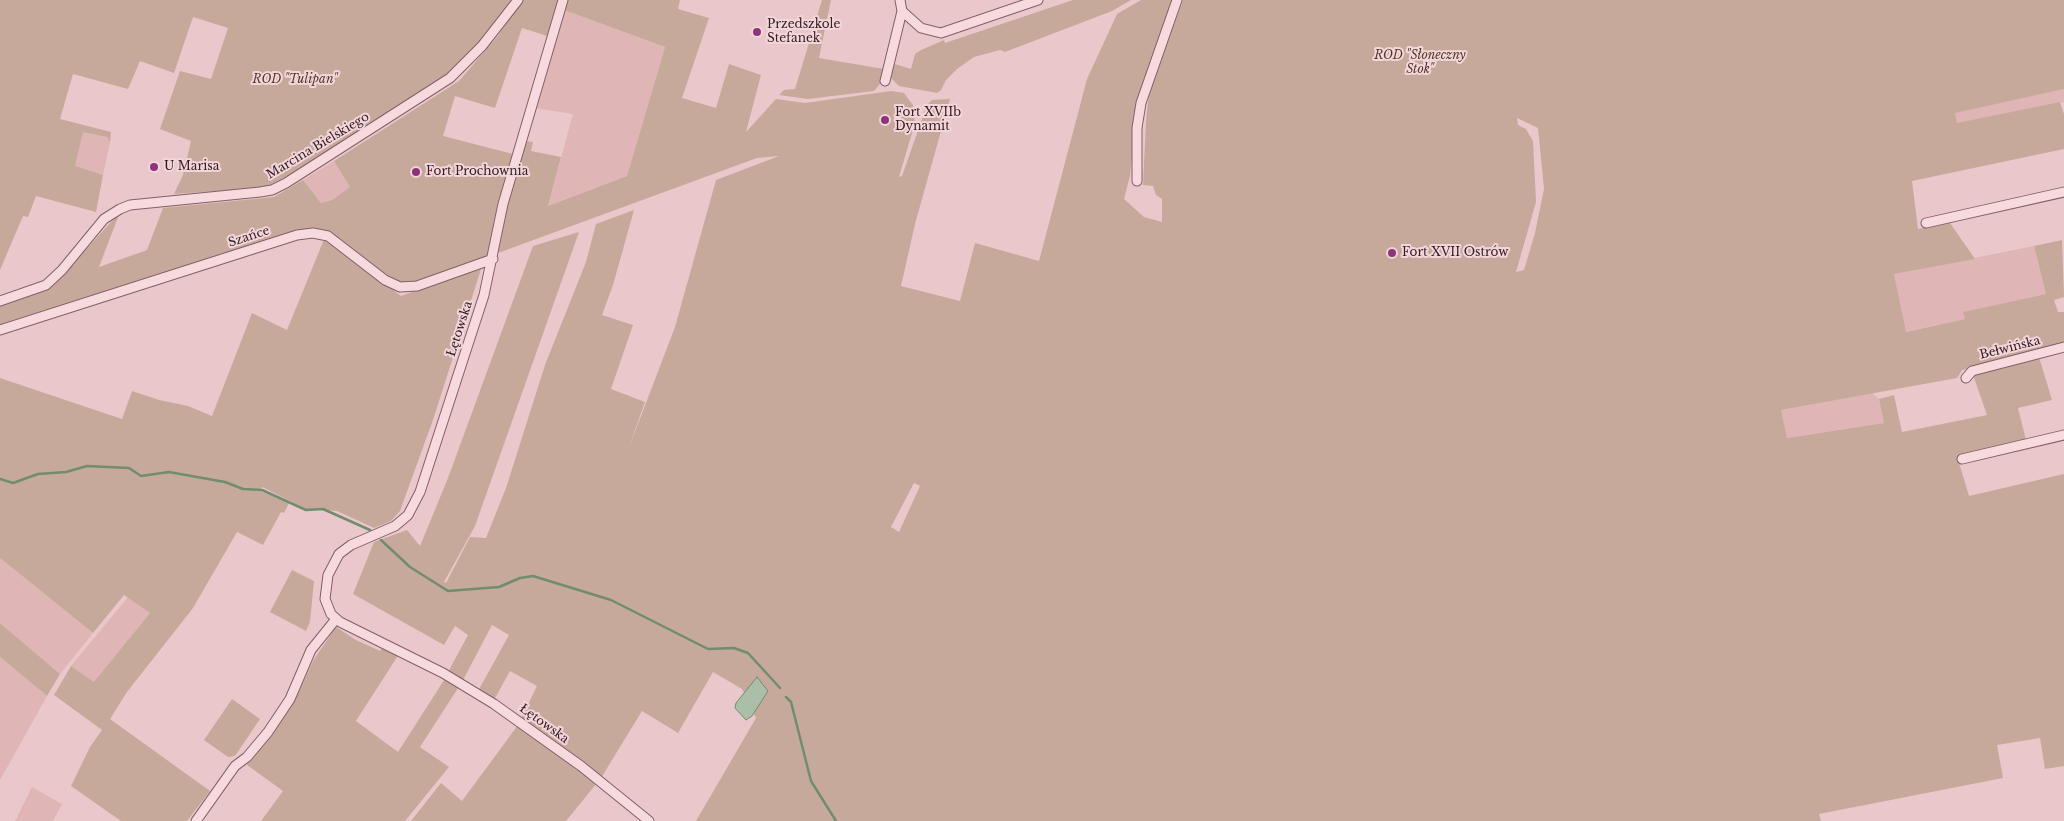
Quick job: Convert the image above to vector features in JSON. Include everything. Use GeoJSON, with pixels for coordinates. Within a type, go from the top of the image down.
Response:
{"type":"FeatureCollection","features":[{"type":"Feature","properties":{"kind":"street","name":"Marcina Bielskiego"},"geometry":{"type":"LineString","coordinates":[[0,301],[46,285],[62,270],[104,219],[120,209],[130,205],[253,193],[272,190],[286,183],[450,78],[482,46],[518,0]]}},
{"type":"Feature","properties":{"kind":"street","name":"Łętowska"},"geometry":{"type":"LineString","coordinates":[[563,0],[540,71],[504,204],[484,295],[420,492],[408,515],[394,526],[350,546],[334,561],[326,583],[325,598],[336,619],[443,673],[494,704],[581,766],[649,821]]}},
{"type":"Feature","properties":{"kind":"street"},"geometry":{"type":"LineString","coordinates":[[885,81],[902,11],[900,0]]}},
{"type":"Feature","properties":{"kind":"street"},"geometry":{"type":"LineString","coordinates":[[902,11],[921,28],[941,33],[1038,0]]}},
{"type":"Feature","properties":{"kind":"street"},"geometry":{"type":"LineString","coordinates":[[1136,181],[1137,128],[1142,103],[1177,0]]}},
{"type":"Feature","properties":{"kind":"street"},"geometry":{"type":"LineString","coordinates":[[1926,223],[2064,192]]}},
{"type":"Feature","properties":{"kind":"street","name":"Szańce"},"geometry":{"type":"LineString","coordinates":[[0,330],[297,235],[313,233],[328,236],[385,280],[400,287],[416,286],[493,259]]}},
{"type":"Feature","properties":{"kind":"street","name":"Bełwińska"},"geometry":{"type":"LineString","coordinates":[[1966,378],[1972,371],[2064,347]]}},
{"type":"Feature","properties":{"kind":"street"},"geometry":{"type":"LineString","coordinates":[[1962,458],[2064,435]]}},
{"type":"Feature","properties":{"kind":"street"},"geometry":{"type":"LineString","coordinates":[[196,821],[235,766],[247,757],[268,732],[290,699],[311,650],[336,619]]}},
{"type":"Feature","properties":{"kind":"shaded area"},"geometry":{"type":"Polygon","coordinates":[[[564,10],[665,47],[627,176],[548,206],[573,114],[534,108],[564,10]]]}},
{"type":"Feature","properties":{"kind":"shaded area"},"geometry":{"type":"Polygon","coordinates":[[[2064,89],[2064,102],[1956,124],[1955,112],[2064,89]]]}},
{"type":"Feature","properties":{"kind":"shaded area"},"geometry":{"type":"Polygon","coordinates":[[[83,131],[107,137],[110,142],[103,175],[74,167],[83,131]]]}},
{"type":"Feature","properties":{"kind":"shaded area"},"geometry":{"type":"Polygon","coordinates":[[[334,161],[350,187],[332,200],[321,203],[303,180],[334,161]]]}},
{"type":"Feature","properties":{"kind":"shaded area"},"geometry":{"type":"Polygon","coordinates":[[[2034,246],[2046,294],[1964,312],[1965,319],[1905,332],[1894,274],[2034,246]]]}},
{"type":"Feature","properties":{"kind":"shaded area"},"geometry":{"type":"Polygon","coordinates":[[[1872,393],[1879,399],[1884,423],[1786,438],[1781,410],[1872,393]]]}},
{"type":"Feature","properties":{"kind":"shaded area"},"geometry":{"type":"Polygon","coordinates":[[[0,558],[93,633],[60,674],[0,623],[0,558]]]}},
{"type":"Feature","properties":{"kind":"shaded area"},"geometry":{"type":"Polygon","coordinates":[[[128,597],[150,613],[94,683],[71,666],[128,597]]]}},
{"type":"Feature","properties":{"kind":"shaded area"},"geometry":{"type":"Polygon","coordinates":[[[0,657],[47,696],[0,780],[0,657]]]}},
{"type":"Feature","properties":{"kind":"shaded area"},"geometry":{"type":"Polygon","coordinates":[[[757,677],[768,691],[752,716],[746,720],[735,708],[736,703],[757,677]]]}},
{"type":"Feature","properties":{"kind":"shaded area"},"geometry":{"type":"Polygon","coordinates":[[[32,787],[62,804],[53,821],[15,821],[32,787]]]}},
{"type":"Feature","properties":{"kind":"green space","name":"ROD \"Tulipan\""},"geometry":{"type":"Polygon","coordinates":[[[0,0],[513,0],[484,37],[457,66],[435,83],[317,161],[263,188],[174,194],[183,175],[191,141],[160,129],[180,71],[211,79],[228,28],[193,17],[174,73],[140,61],[128,89],[73,74],[60,119],[111,132],[110,142],[107,137],[83,132],[75,166],[103,175],[96,212],[36,196],[28,217],[23,216],[0,270],[0,0]]]}},
{"type":"Feature","properties":{"kind":"green space"},"geometry":{"type":"Polygon","coordinates":[[[522,0],[559,0],[547,36],[522,28],[495,108],[455,96],[443,136],[513,154],[488,259],[406,285],[392,280],[330,232],[320,229],[302,229],[0,326],[0,305],[53,286],[120,212],[99,267],[147,250],[163,208],[274,197],[303,180],[321,203],[332,200],[350,187],[334,161],[459,81],[497,37],[522,0]]]}},
{"type":"Feature","properties":{"kind":"green space","name":"ROD \"Słoneczny Stok\""},"geometry":{"type":"Polygon","coordinates":[[[567,0],[680,0],[678,9],[709,18],[682,98],[716,108],[729,64],[761,75],[746,132],[776,99],[805,103],[891,91],[904,93],[913,105],[915,123],[899,177],[902,176],[927,105],[932,100],[950,99],[915,224],[901,286],[960,301],[975,243],[1039,261],[1087,79],[1117,14],[1141,0],[1173,0],[1136,113],[1130,176],[1124,199],[1144,217],[1162,222],[1162,199],[1156,195],[1153,186],[1143,185],[1146,121],[1149,92],[1183,0],[2064,0],[2064,89],[1955,113],[1957,123],[2060,102],[2064,114],[2064,149],[1912,181],[1918,229],[1950,223],[1975,259],[1894,274],[1906,332],[1965,319],[1963,312],[2046,294],[2034,246],[2062,240],[2064,297],[2054,300],[2058,312],[2064,312],[2064,345],[1962,370],[1957,378],[1781,410],[1787,438],[1884,423],[1879,399],[1894,395],[1902,432],[1987,415],[1973,375],[2039,357],[2052,400],[2018,408],[2026,440],[1957,456],[1969,496],[2064,474],[2064,766],[2045,769],[2040,738],[1997,745],[2003,778],[1819,814],[1821,821],[696,821],[756,718],[742,689],[713,672],[678,733],[642,711],[601,778],[521,719],[537,686],[510,671],[494,700],[478,691],[509,635],[492,625],[463,680],[448,672],[468,635],[455,626],[444,645],[353,594],[374,542],[407,530],[420,546],[448,478],[533,246],[579,232],[475,526],[444,582],[446,583],[470,537],[486,538],[506,488],[545,365],[586,262],[596,224],[634,210],[613,285],[602,315],[633,325],[611,389],[645,402],[628,450],[675,327],[716,180],[779,156],[757,158],[498,253],[503,222],[525,141],[533,142],[531,151],[561,157],[548,206],[627,176],[665,47],[564,10],[567,0]],[[1517,118],[1518,125],[1526,129],[1533,141],[1536,202],[1516,272],[1524,270],[1535,233],[1544,189],[1538,128],[1517,118]],[[914,483],[891,527],[899,532],[920,486],[914,483]]]}},
{"type":"Feature","properties":{"kind":"green space"},"geometry":{"type":"Polygon","coordinates":[[[822,0],[831,0],[819,58],[884,69],[880,84],[874,91],[808,99],[779,95],[784,90],[795,89],[822,0]]]}},
{"type":"Feature","properties":{"kind":"green space"},"geometry":{"type":"Polygon","coordinates":[[[1073,0],[1131,0],[1112,11],[1005,52],[1000,50],[974,57],[957,69],[937,93],[899,86],[890,77],[895,64],[911,69],[915,54],[944,40],[945,43],[1073,0]]]}},
{"type":"Feature","properties":{"kind":"green space"},"geometry":{"type":"Polygon","coordinates":[[[325,237],[401,296],[482,266],[434,417],[400,511],[391,521],[374,528],[337,511],[306,509],[262,487],[260,491],[289,503],[284,513],[281,512],[263,545],[237,532],[193,608],[127,692],[110,719],[210,791],[187,821],[121,821],[71,786],[90,747],[102,730],[54,695],[71,666],[94,682],[150,613],[124,595],[93,633],[0,558],[0,378],[122,419],[132,391],[159,400],[188,406],[212,416],[252,313],[287,330],[325,237]]]}},
{"type":"Feature","properties":{"kind":"green space"},"geometry":{"type":"Polygon","coordinates":[[[292,570],[314,581],[310,622],[306,631],[270,612],[292,570]]]}},
{"type":"Feature","properties":{"kind":"green space"},"geometry":{"type":"Polygon","coordinates":[[[0,623],[60,674],[47,696],[0,657],[0,623]]]}},
{"type":"Feature","properties":{"kind":"green space"},"geometry":{"type":"Polygon","coordinates":[[[336,627],[356,640],[380,651],[383,646],[399,654],[356,721],[398,752],[446,677],[460,685],[420,747],[449,767],[405,821],[261,821],[283,791],[247,765],[299,692],[313,661],[336,627]]]}},
{"type":"Feature","properties":{"kind":"green space"},"geometry":{"type":"Polygon","coordinates":[[[232,699],[260,719],[235,756],[228,757],[204,740],[232,699]]]}},
{"type":"Feature","properties":{"kind":"green space"},"geometry":{"type":"Polygon","coordinates":[[[518,725],[597,783],[566,821],[411,821],[441,783],[462,801],[518,725]]]}},
{"type":"Feature","properties":{"kind":"waterway"},"geometry":{"type":"LineString","coordinates":[[0,479],[13,483],[38,474],[66,472],[87,466],[129,468],[141,476],[169,472],[225,482],[243,489],[262,490],[306,510],[323,509],[370,530]]}},
{"type":"Feature","properties":{"kind":"waterway"},"geometry":{"type":"LineString","coordinates":[[381,540],[410,567],[448,591],[499,587],[520,578],[533,576],[611,600],[708,649],[734,648],[748,653],[780,688]]}},
{"type":"Feature","properties":{"kind":"waterway"},"geometry":{"type":"LineString","coordinates":[[786,697],[791,702],[811,781],[836,821]]}},
{"type":"Feature","properties":{"kind":"place","name":"Przedszkole Stefanek"},"geometry":{"type":"Point","coordinates":[757,32]}},
{"type":"Feature","properties":{"kind":"place","name":"Fort XVIIb Dynamit"},"geometry":{"type":"Point","coordinates":[885,120]}},
{"type":"Feature","properties":{"kind":"place","name":"U Marisa"},"geometry":{"type":"Point","coordinates":[154,167]}},
{"type":"Feature","properties":{"kind":"place","name":"Fort Prochownia"},"geometry":{"type":"Point","coordinates":[416,172]}},
{"type":"Feature","properties":{"kind":"place","name":"Fort XVII Ostrów"},"geometry":{"type":"Point","coordinates":[1392,253]}}]}
